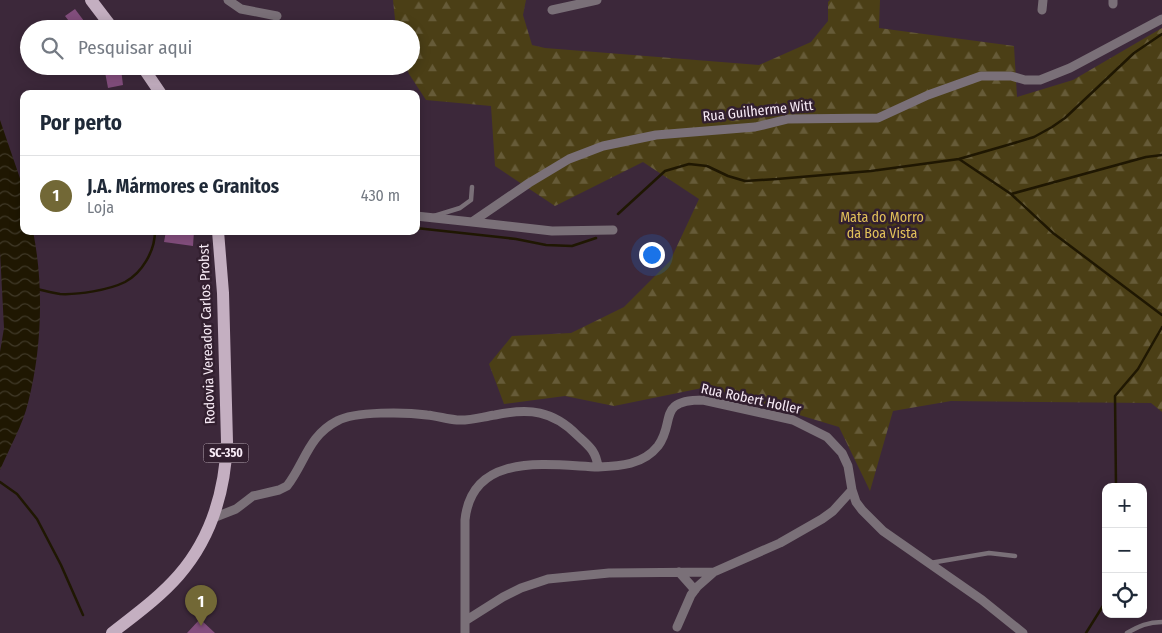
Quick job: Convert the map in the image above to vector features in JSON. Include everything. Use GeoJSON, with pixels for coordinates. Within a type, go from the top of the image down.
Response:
{"type":"FeatureCollection","features":[{"type":"Feature","properties":{"kind":"main road"},"geometry":{"type":"LineString","coordinates":[[91,0],[106,20]]}},
{"type":"Feature","properties":{"kind":"main road"},"geometry":{"type":"LineString","coordinates":[[148,75],[158,90]]}},
{"type":"Feature","properties":{"kind":"main road","name":"Rodovia Vereador Carlos Probst"},"geometry":{"type":"LineString","coordinates":[[112,633],[160,594],[178,576],[201,544],[213,518],[223,480],[227,442],[223,293],[218,235]]}},
{"type":"Feature","properties":{"kind":"street"},"geometry":{"type":"LineString","coordinates":[[228,0],[241,9],[277,16]]}},
{"type":"Feature","properties":{"kind":"street"},"geometry":{"type":"LineString","coordinates":[[552,10],[597,0]]}},
{"type":"Feature","properties":{"kind":"street"},"geometry":{"type":"LineString","coordinates":[[1042,0],[1042,10]]}},
{"type":"Feature","properties":{"kind":"street","name":"Rua Guilherme Witt"},"geometry":{"type":"LineString","coordinates":[[472,222],[528,183],[569,159],[603,146],[656,135],[754,127],[788,119],[878,118],[981,76],[1011,76],[1025,80],[1040,80],[1070,68],[1162,19]]}},
{"type":"Feature","properties":{"kind":"street"},"geometry":{"type":"LineString","coordinates":[[420,216],[552,231],[613,230]]}},
{"type":"Feature","properties":{"kind":"street","name":"Rua Robert Holler"},"geometry":{"type":"LineString","coordinates":[[465,633],[465,520],[466,505],[474,490],[490,476],[509,467],[527,465],[598,467],[622,466],[636,462],[652,452],[662,438],[672,410],[679,404],[690,400],[704,400],[793,420],[818,431],[834,443],[842,454],[848,466],[856,502],[862,510],[883,530],[982,600],[1024,633]]}},
{"type":"Feature","properties":{"kind":"street"},"geometry":{"type":"LineString","coordinates":[[213,518],[236,508],[253,496],[279,490],[287,486],[314,439],[338,420],[360,415],[426,415],[460,420],[525,410],[538,412],[552,416],[566,424],[594,452],[598,467]]}},
{"type":"Feature","properties":{"kind":"street"},"geometry":{"type":"LineString","coordinates":[[677,627],[695,590],[714,572],[780,543],[822,519],[833,511],[852,490]]}},
{"type":"Feature","properties":{"kind":"street"},"geometry":{"type":"LineString","coordinates":[[679,572],[695,590]]}},
{"type":"Feature","properties":{"kind":"street"},"geometry":{"type":"LineString","coordinates":[[465,621],[503,596],[521,588],[548,580],[609,573],[714,572]]}},
{"type":"Feature","properties":{"kind":"lane"},"geometry":{"type":"LineString","coordinates":[[429,217],[460,208],[471,200],[472,187]]}},
{"type":"Feature","properties":{"kind":"lane"},"geometry":{"type":"LineString","coordinates":[[929,563],[989,553],[1015,556]]}},
{"type":"Feature","properties":{"kind":"lane"},"geometry":{"type":"LineString","coordinates":[[1127,633],[1139,626],[1153,622],[1162,622]]}},
{"type":"Feature","properties":{"kind":"green space","name":"Mata do Morro da Boa Vista"},"geometry":{"type":"Polygon","coordinates":[[[393,0],[526,0],[523,15],[532,45],[545,48],[759,65],[811,42],[828,21],[828,2],[830,0],[880,0],[879,28],[1014,46],[1017,97],[1073,80],[1162,28],[1162,412],[1151,403],[951,401],[893,411],[870,491],[839,427],[707,387],[614,406],[565,396],[504,404],[489,364],[512,336],[571,333],[624,307],[670,261],[699,199],[643,162],[555,206],[495,166],[491,106],[426,100],[410,75],[420,75],[420,20],[395,20],[393,0]]]}},
{"type":"Feature","properties":{"kind":"water"},"geometry":{"type":"Polygon","coordinates":[[[0,120],[20,178],[20,235],[34,235],[39,273],[40,317],[33,382],[26,411],[0,470],[0,352],[4,328],[0,251],[0,120]]]}},
{"type":"Feature","properties":{"kind":"building"},"geometry":{"type":"Polygon","coordinates":[[[75,9],[83,20],[68,20],[65,16],[75,9]]]}},
{"type":"Feature","properties":{"kind":"building"},"geometry":{"type":"Polygon","coordinates":[[[106,75],[122,75],[123,85],[108,88],[106,75]]]}},
{"type":"Feature","properties":{"kind":"building"},"geometry":{"type":"Polygon","coordinates":[[[165,235],[194,235],[193,246],[164,242],[165,235]]]}},
{"type":"Feature","properties":{"kind":"building"},"geometry":{"type":"Polygon","coordinates":[[[200,619],[215,633],[187,633],[200,619]]]}},
{"type":"Feature","properties":{"kind":"waterway"},"geometry":{"type":"LineString","coordinates":[[618,214],[665,171],[689,164],[707,166],[728,176],[745,181],[777,179],[871,171],[959,159],[1034,137],[1065,118],[1134,53],[1162,34]]}},
{"type":"Feature","properties":{"kind":"waterway"},"geometry":{"type":"LineString","coordinates":[[1011,194],[1146,157],[1162,155]]}},
{"type":"Feature","properties":{"kind":"waterway"},"geometry":{"type":"LineString","coordinates":[[959,159],[1011,194],[1053,233],[1162,315]]}},
{"type":"Feature","properties":{"kind":"waterway"},"geometry":{"type":"LineString","coordinates":[[420,228],[516,239],[546,245],[572,246],[596,238]]}},
{"type":"Feature","properties":{"kind":"waterway"},"geometry":{"type":"LineString","coordinates":[[37,289],[60,294],[76,294],[102,290],[125,282],[137,273],[146,261],[153,246],[154,235]]}},
{"type":"Feature","properties":{"kind":"waterway"},"geometry":{"type":"LineString","coordinates":[[1116,483],[1115,396],[1138,369],[1162,327]]}},
{"type":"Feature","properties":{"kind":"waterway"},"geometry":{"type":"LineString","coordinates":[[0,482],[17,494],[37,519],[61,565],[83,615]]}},
{"type":"Feature","properties":{"kind":"waterway"},"geometry":{"type":"LineString","coordinates":[[1086,633],[1102,607]]}},
{"type":"Feature","properties":{"kind":"place","name":"J.A. Mármores e Granitos"},"geometry":{"type":"Point","coordinates":[201,626]}}]}
